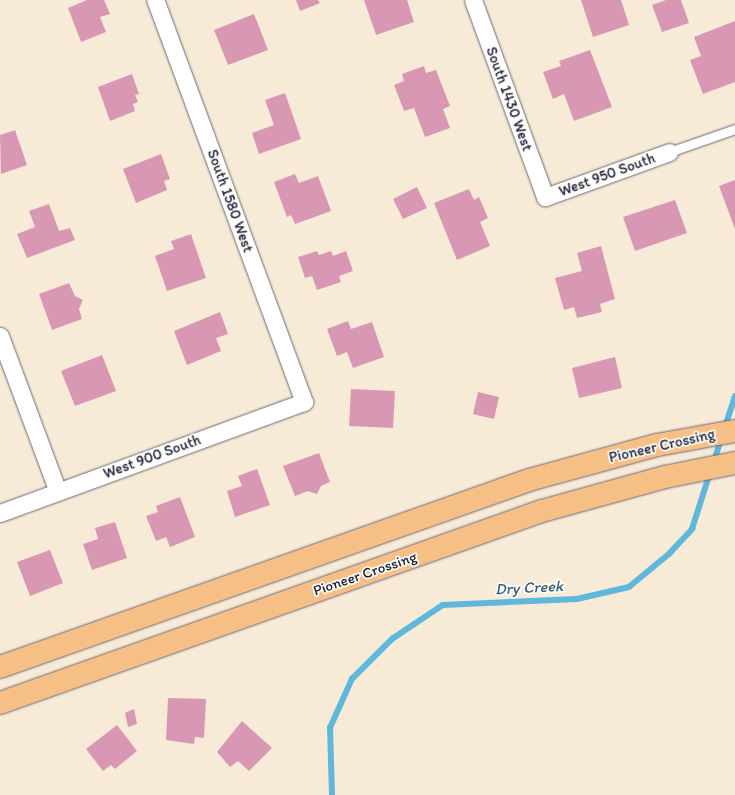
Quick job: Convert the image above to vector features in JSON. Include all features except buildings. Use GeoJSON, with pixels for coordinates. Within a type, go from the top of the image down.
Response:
{"type":"FeatureCollection","features":[{"type":"Feature","properties":{"kind":"highway","name":"Pioneer Crossing"},"geometry":{"type":"LineString","coordinates":[[0,667],[528,480],[658,445],[734,431]]}},
{"type":"Feature","properties":{"kind":"highway","name":"Pioneer Crossing"},"geometry":{"type":"LineString","coordinates":[[0,703],[542,511],[602,493],[698,470],[730,464]]}},
{"type":"Feature","properties":{"kind":"street","name":"South 1580 West"},"geometry":{"type":"LineString","coordinates":[[155,0],[304,402]]}},
{"type":"Feature","properties":{"kind":"street","name":"South 1430 West"},"geometry":{"type":"LineString","coordinates":[[473,0],[545,198]]}},
{"type":"Feature","properties":{"kind":"street","name":"West 950 South"},"geometry":{"type":"LineString","coordinates":[[545,198],[669,152]]}},
{"type":"Feature","properties":{"kind":"street"},"geometry":{"type":"LineString","coordinates":[[0,336],[58,492]]}},
{"type":"Feature","properties":{"kind":"street","name":"West 900 South"},"geometry":{"type":"LineString","coordinates":[[0,513],[304,402]]}},
{"type":"Feature","properties":{"kind":"lane"},"geometry":{"type":"LineString","coordinates":[[669,152],[735,129]]}},
{"type":"Feature","properties":{"kind":"waterway","name":"Dry Creek"},"geometry":{"type":"LineString","coordinates":[[725,427],[735,397]]}},
{"type":"Feature","properties":{"kind":"waterway","name":"Dry Creek"},"geometry":{"type":"LineString","coordinates":[[714,461],[721,439]]}},
{"type":"Feature","properties":{"kind":"waterway","name":"Dry Creek"},"geometry":{"type":"LineString","coordinates":[[332,795],[330,728],[352,679],[392,639],[443,605],[577,599],[629,587],[669,554],[692,529],[710,473]]}}]}
